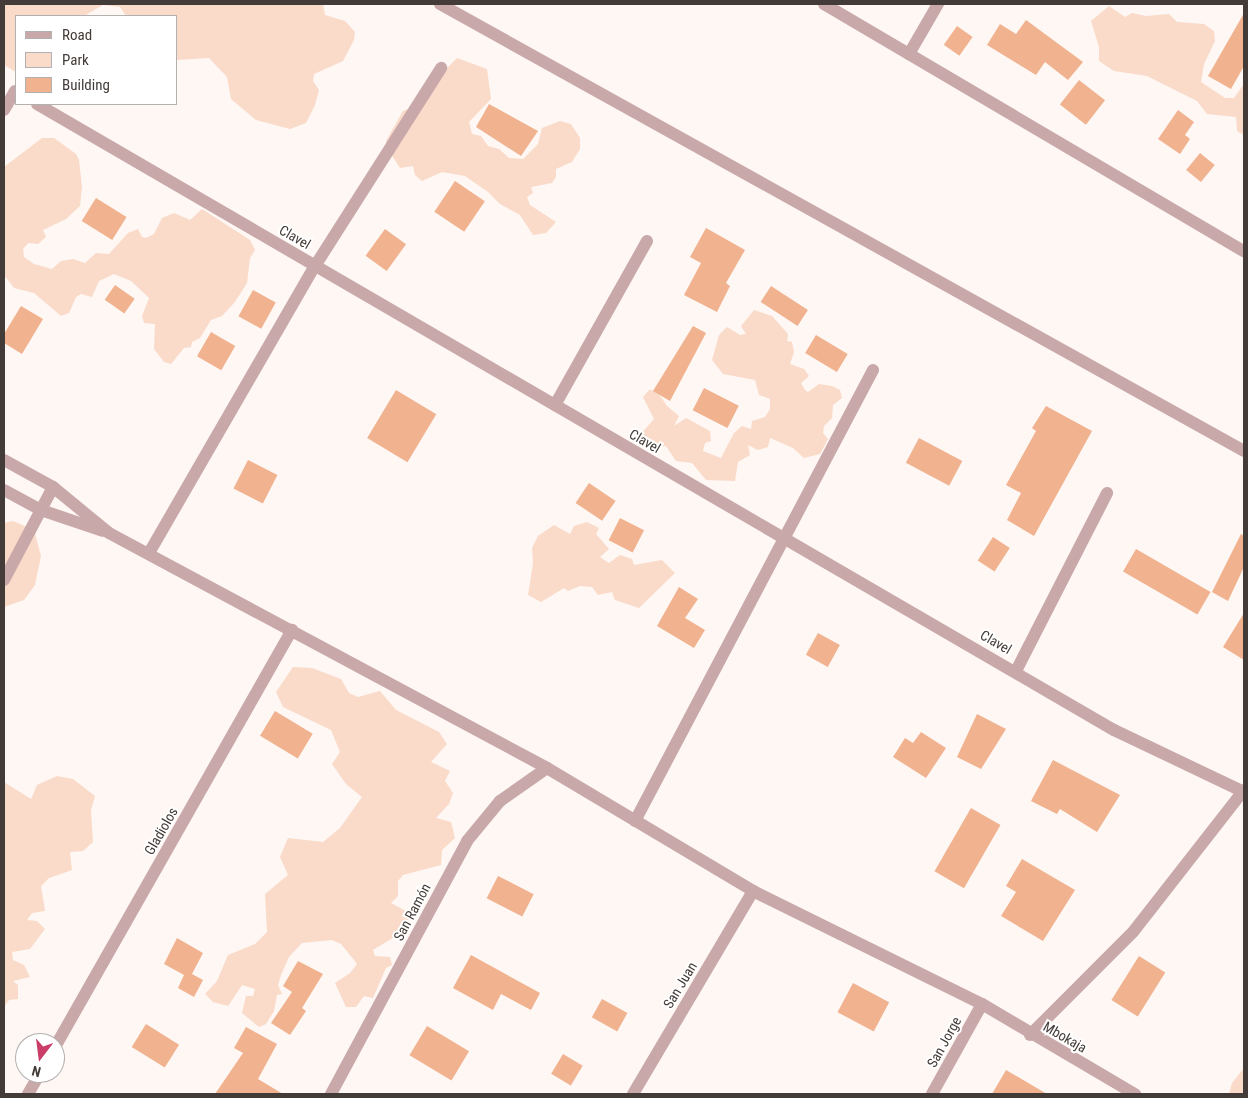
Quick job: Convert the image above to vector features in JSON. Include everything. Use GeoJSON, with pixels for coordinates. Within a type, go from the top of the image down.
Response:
{"type":"FeatureCollection","features":[{"type":"Feature","properties":{"kind":"street"},"geometry":{"type":"LineString","coordinates":[[440,4],[1244,451]]}},
{"type":"Feature","properties":{"kind":"street"},"geometry":{"type":"LineString","coordinates":[[824,4],[1244,251]]}},
{"type":"Feature","properties":{"kind":"street"},"geometry":{"type":"LineString","coordinates":[[910,54],[938,4]]}},
{"type":"Feature","properties":{"kind":"street"},"geometry":{"type":"LineString","coordinates":[[149,552],[315,266],[441,68]]}},
{"type":"Feature","properties":{"kind":"street"},"geometry":{"type":"LineString","coordinates":[[4,84],[15,90]]}},
{"type":"Feature","properties":{"kind":"street"},"geometry":{"type":"LineString","coordinates":[[4,110],[15,93]]}},
{"type":"Feature","properties":{"kind":"street","name":"Clavel"},"geometry":{"type":"LineString","coordinates":[[39,105],[783,538],[1016,671],[1114,730],[1244,791]]}},
{"type":"Feature","properties":{"kind":"street"},"geometry":{"type":"LineString","coordinates":[[555,405],[647,241]]}},
{"type":"Feature","properties":{"kind":"street"},"geometry":{"type":"LineString","coordinates":[[635,821],[873,370]]}},
{"type":"Feature","properties":{"kind":"street"},"geometry":{"type":"LineString","coordinates":[[4,460],[53,487],[109,534]]}},
{"type":"Feature","properties":{"kind":"street"},"geometry":{"type":"LineString","coordinates":[[4,580],[53,487]]}},
{"type":"Feature","properties":{"kind":"street"},"geometry":{"type":"LineString","coordinates":[[4,490],[41,510],[109,534]]}},
{"type":"Feature","properties":{"kind":"street"},"geometry":{"type":"LineString","coordinates":[[1016,671],[1107,493]]}},
{"type":"Feature","properties":{"kind":"street","name":"Mbokaja"},"geometry":{"type":"LineString","coordinates":[[109,534],[149,552],[547,768],[753,891],[982,1004],[1030,1035],[1134,1094]]}},
{"type":"Feature","properties":{"kind":"street","name":"Gladiolos"},"geometry":{"type":"LineString","coordinates":[[62,1033],[292,630]]}},
{"type":"Feature","properties":{"kind":"street","name":"San Ramón"},"geometry":{"type":"LineString","coordinates":[[332,1094],[467,842],[500,801],[547,768]]}},
{"type":"Feature","properties":{"kind":"street"},"geometry":{"type":"LineString","coordinates":[[1030,1035],[1133,932],[1244,791]]}},
{"type":"Feature","properties":{"kind":"street","name":"San Juan"},"geometry":{"type":"LineString","coordinates":[[633,1094],[753,891]]}},
{"type":"Feature","properties":{"kind":"street","name":"San Jorge"},"geometry":{"type":"LineString","coordinates":[[932,1094],[982,1004]]}},
{"type":"Feature","properties":{"kind":"street"},"geometry":{"type":"LineString","coordinates":[[28,1094],[34,1083]]}},
{"type":"Feature","properties":{"kind":"green space"},"geometry":{"type":"Polygon","coordinates":[[[4,4],[323,4],[325,15],[345,21],[355,32],[354,40],[343,61],[314,74],[313,81],[319,90],[315,105],[306,123],[290,129],[256,120],[231,99],[227,77],[209,58],[178,60],[178,15],[125,15],[120,7],[103,5],[86,15],[15,15],[15,71],[4,65],[4,4]]]}},
{"type":"Feature","properties":{"kind":"green space"},"geometry":{"type":"Polygon","coordinates":[[[1109,6],[1125,17],[1132,13],[1146,16],[1169,14],[1177,22],[1204,24],[1214,31],[1215,41],[1204,64],[1201,82],[1225,98],[1234,98],[1244,84],[1244,135],[1237,131],[1236,117],[1207,114],[1197,101],[1147,76],[1114,71],[1099,61],[1099,47],[1091,21],[1109,6]]]}},
{"type":"Feature","properties":{"kind":"green space"},"geometry":{"type":"Polygon","coordinates":[[[457,58],[487,69],[491,99],[469,122],[472,134],[481,136],[488,146],[499,149],[509,158],[523,159],[538,144],[542,128],[560,121],[571,124],[580,138],[580,149],[572,162],[556,169],[556,177],[552,183],[531,187],[533,193],[527,197],[530,205],[556,222],[546,233],[533,235],[520,215],[500,204],[488,192],[465,176],[442,172],[422,181],[415,175],[413,166],[400,168],[387,148],[386,141],[403,111],[414,107],[422,94],[457,58]]]}},
{"type":"Feature","properties":{"kind":"green space"},"geometry":{"type":"Polygon","coordinates":[[[42,138],[54,138],[76,154],[79,160],[82,187],[80,206],[66,219],[43,230],[46,237],[38,244],[28,243],[23,249],[24,257],[34,264],[52,269],[61,261],[73,259],[85,263],[96,253],[109,254],[128,233],[138,229],[142,237],[146,238],[154,234],[162,218],[174,213],[190,220],[202,209],[250,240],[255,250],[250,258],[247,283],[235,302],[222,316],[211,320],[200,338],[192,342],[191,347],[184,348],[171,364],[164,362],[154,349],[155,324],[144,323],[142,316],[149,298],[131,281],[114,274],[99,281],[92,297],[81,294],[76,297],[69,313],[61,316],[34,293],[14,288],[4,275],[4,167],[42,138]]]}},
{"type":"Feature","properties":{"kind":"green space"},"geometry":{"type":"Polygon","coordinates":[[[754,310],[772,316],[788,334],[787,341],[792,342],[794,352],[790,364],[804,369],[809,376],[801,383],[805,390],[808,392],[819,384],[832,386],[840,390],[842,398],[833,405],[832,418],[824,426],[823,433],[828,439],[820,454],[804,458],[793,448],[770,438],[768,447],[758,450],[748,445],[750,455],[738,462],[735,481],[706,480],[692,463],[676,461],[666,446],[644,447],[640,435],[654,419],[643,397],[649,390],[657,391],[667,406],[679,416],[674,426],[686,418],[710,431],[711,441],[705,443],[703,451],[721,458],[734,433],[742,426],[751,429],[752,421],[765,417],[770,409],[770,399],[759,395],[755,380],[723,374],[712,360],[719,335],[727,327],[740,335],[746,334],[741,326],[754,310]]]}},
{"type":"Feature","properties":{"kind":"green space"},"geometry":{"type":"Polygon","coordinates":[[[13,521],[34,530],[41,556],[35,585],[24,600],[4,607],[4,523],[13,521]]]}},
{"type":"Feature","properties":{"kind":"green space"},"geometry":{"type":"Polygon","coordinates":[[[587,522],[599,528],[596,534],[609,549],[600,557],[609,563],[620,555],[632,559],[634,565],[662,560],[675,573],[639,608],[615,600],[612,592],[598,595],[592,587],[580,586],[568,591],[564,588],[541,602],[528,595],[533,563],[532,548],[538,536],[554,525],[570,534],[574,526],[587,522]]]}},
{"type":"Feature","properties":{"kind":"green space"},"geometry":{"type":"Polygon","coordinates":[[[293,667],[312,668],[341,679],[349,693],[358,697],[380,691],[396,710],[439,732],[447,744],[431,762],[450,771],[445,781],[453,793],[449,804],[436,818],[451,822],[455,838],[442,850],[441,865],[403,875],[398,881],[398,896],[391,903],[406,911],[409,920],[396,936],[373,950],[375,956],[390,957],[392,965],[386,968],[373,998],[364,996],[356,1007],[346,1007],[335,983],[350,973],[357,964],[341,944],[332,940],[302,943],[289,957],[281,975],[278,985],[282,994],[277,995],[274,1011],[266,1024],[259,1027],[242,1013],[246,996],[253,996],[255,989],[242,985],[228,1006],[213,1002],[205,994],[217,981],[228,955],[255,944],[267,932],[265,894],[288,875],[280,857],[288,838],[323,842],[340,828],[362,797],[346,784],[332,764],[340,752],[331,730],[283,707],[276,692],[293,667]]]}},
{"type":"Feature","properties":{"kind":"green space"},"geometry":{"type":"Polygon","coordinates":[[[57,776],[73,779],[95,796],[91,810],[93,842],[83,851],[70,852],[72,870],[49,878],[41,886],[45,911],[32,913],[27,920],[37,921],[45,929],[30,949],[12,952],[13,960],[24,965],[30,977],[13,981],[18,985],[18,999],[9,1000],[4,1007],[4,782],[31,799],[37,785],[57,776]]]}},
{"type":"Feature","properties":{"kind":"green space"},"geometry":{"type":"Polygon","coordinates":[[[1244,1068],[1244,1094],[1229,1094],[1232,1083],[1244,1068]]]}},
{"type":"Feature","properties":{"kind":"building"},"geometry":{"type":"Polygon","coordinates":[[[1244,13],[1244,66],[1231,89],[1208,76],[1244,13]]]}},
{"type":"Feature","properties":{"kind":"building"},"geometry":{"type":"Polygon","coordinates":[[[1026,20],[1083,62],[1068,80],[1045,62],[1036,75],[987,45],[1000,24],[1016,34],[1026,20]]]}},
{"type":"Feature","properties":{"kind":"building"},"geometry":{"type":"Polygon","coordinates":[[[957,26],[973,37],[959,56],[944,45],[957,26]]]}},
{"type":"Feature","properties":{"kind":"building"},"geometry":{"type":"Polygon","coordinates":[[[1079,80],[1105,100],[1086,125],[1060,104],[1079,80]]]}},
{"type":"Feature","properties":{"kind":"building"},"geometry":{"type":"Polygon","coordinates":[[[489,104],[538,131],[521,156],[476,127],[489,104]]]}},
{"type":"Feature","properties":{"kind":"building"},"geometry":{"type":"Polygon","coordinates":[[[1178,110],[1194,122],[1185,135],[1190,139],[1180,154],[1158,139],[1178,110]]]}},
{"type":"Feature","properties":{"kind":"building"},"geometry":{"type":"Polygon","coordinates":[[[1200,153],[1215,165],[1201,182],[1186,170],[1200,153]]]}},
{"type":"Feature","properties":{"kind":"building"},"geometry":{"type":"Polygon","coordinates":[[[455,181],[485,201],[464,232],[434,212],[455,181]]]}},
{"type":"Feature","properties":{"kind":"building"},"geometry":{"type":"Polygon","coordinates":[[[96,198],[127,217],[112,240],[82,221],[96,198]]]}},
{"type":"Feature","properties":{"kind":"building"},"geometry":{"type":"Polygon","coordinates":[[[706,228],[745,250],[726,283],[730,286],[717,312],[684,295],[701,263],[690,257],[706,228]]]}},
{"type":"Feature","properties":{"kind":"building"},"geometry":{"type":"Polygon","coordinates":[[[385,229],[406,244],[387,271],[366,256],[385,229]]]}},
{"type":"Feature","properties":{"kind":"building"},"geometry":{"type":"Polygon","coordinates":[[[115,285],[135,299],[124,314],[105,300],[115,285]]]}},
{"type":"Feature","properties":{"kind":"building"},"geometry":{"type":"Polygon","coordinates":[[[771,286],[808,310],[798,326],[761,302],[771,286]]]}},
{"type":"Feature","properties":{"kind":"building"},"geometry":{"type":"Polygon","coordinates":[[[253,290],[276,303],[261,329],[238,316],[253,290]]]}},
{"type":"Feature","properties":{"kind":"building"},"geometry":{"type":"Polygon","coordinates":[[[21,306],[43,319],[22,354],[4,343],[4,334],[21,306]]]}},
{"type":"Feature","properties":{"kind":"building"},"geometry":{"type":"Polygon","coordinates":[[[693,326],[706,333],[670,401],[653,391],[693,326]]]}},
{"type":"Feature","properties":{"kind":"building"},"geometry":{"type":"Polygon","coordinates":[[[211,332],[235,346],[221,370],[197,356],[211,332]]]}},
{"type":"Feature","properties":{"kind":"building"},"geometry":{"type":"Polygon","coordinates":[[[816,335],[848,354],[837,372],[805,353],[816,335]]]}},
{"type":"Feature","properties":{"kind":"building"},"geometry":{"type":"Polygon","coordinates":[[[704,388],[739,406],[727,428],[693,410],[704,388]]]}},
{"type":"Feature","properties":{"kind":"building"},"geometry":{"type":"Polygon","coordinates":[[[396,390],[436,414],[407,462],[367,438],[396,390]]]}},
{"type":"Feature","properties":{"kind":"building"},"geometry":{"type":"Polygon","coordinates":[[[1046,406],[1092,431],[1034,536],[1007,520],[1021,493],[1006,485],[1036,431],[1032,428],[1046,406]]]}},
{"type":"Feature","properties":{"kind":"building"},"geometry":{"type":"Polygon","coordinates":[[[919,438],[962,461],[949,486],[906,463],[919,438]]]}},
{"type":"Feature","properties":{"kind":"building"},"geometry":{"type":"Polygon","coordinates":[[[248,460],[277,475],[263,503],[233,489],[248,460]]]}},
{"type":"Feature","properties":{"kind":"building"},"geometry":{"type":"Polygon","coordinates":[[[589,483],[616,501],[602,521],[576,503],[589,483]]]}},
{"type":"Feature","properties":{"kind":"building"},"geometry":{"type":"Polygon","coordinates":[[[620,518],[644,530],[633,553],[609,540],[620,518]]]}},
{"type":"Feature","properties":{"kind":"building"},"geometry":{"type":"Polygon","coordinates":[[[1241,534],[1244,536],[1244,567],[1228,601],[1212,592],[1241,534]]]}},
{"type":"Feature","properties":{"kind":"building"},"geometry":{"type":"Polygon","coordinates":[[[993,537],[1010,548],[995,571],[978,560],[993,537]]]}},
{"type":"Feature","properties":{"kind":"building"},"geometry":{"type":"Polygon","coordinates":[[[1136,549],[1210,592],[1197,615],[1123,572],[1136,549]]]}},
{"type":"Feature","properties":{"kind":"building"},"geometry":{"type":"Polygon","coordinates":[[[679,587],[698,599],[685,618],[705,630],[694,648],[657,626],[679,587]]]}},
{"type":"Feature","properties":{"kind":"building"},"geometry":{"type":"Polygon","coordinates":[[[1244,613],[1244,660],[1223,647],[1244,613]]]}},
{"type":"Feature","properties":{"kind":"building"},"geometry":{"type":"Polygon","coordinates":[[[818,633],[840,645],[828,667],[806,655],[818,633]]]}},
{"type":"Feature","properties":{"kind":"building"},"geometry":{"type":"Polygon","coordinates":[[[275,711],[313,734],[298,759],[260,736],[275,711]]]}},
{"type":"Feature","properties":{"kind":"building"},"geometry":{"type":"Polygon","coordinates":[[[977,714],[1006,729],[981,769],[957,757],[977,714]]]}},
{"type":"Feature","properties":{"kind":"building"},"geometry":{"type":"Polygon","coordinates":[[[921,732],[946,748],[926,778],[893,757],[905,738],[913,743],[921,732]]]}},
{"type":"Feature","properties":{"kind":"building"},"geometry":{"type":"Polygon","coordinates":[[[1053,760],[1120,795],[1097,832],[1060,809],[1057,814],[1031,801],[1053,760]]]}},
{"type":"Feature","properties":{"kind":"building"},"geometry":{"type":"Polygon","coordinates":[[[971,808],[1000,825],[964,888],[934,871],[971,808]]]}},
{"type":"Feature","properties":{"kind":"building"},"geometry":{"type":"Polygon","coordinates":[[[1022,859],[1075,890],[1043,941],[1001,916],[1016,892],[1006,886],[1022,859]]]}},
{"type":"Feature","properties":{"kind":"building"},"geometry":{"type":"Polygon","coordinates":[[[498,876],[534,894],[522,916],[487,898],[498,876]]]}},
{"type":"Feature","properties":{"kind":"building"},"geometry":{"type":"Polygon","coordinates":[[[177,938],[203,953],[192,974],[203,980],[194,997],[178,988],[184,975],[164,964],[177,938]]]}},
{"type":"Feature","properties":{"kind":"building"},"geometry":{"type":"Polygon","coordinates":[[[471,955],[540,993],[531,1010],[501,994],[493,1010],[453,988],[471,955]]]}},
{"type":"Feature","properties":{"kind":"building"},"geometry":{"type":"Polygon","coordinates":[[[1139,956],[1165,972],[1138,1017],[1111,1000],[1139,956]]]}},
{"type":"Feature","properties":{"kind":"building"},"geometry":{"type":"Polygon","coordinates":[[[298,961],[323,974],[302,1008],[306,1011],[290,1035],[271,1023],[292,992],[283,986],[298,961]]]}},
{"type":"Feature","properties":{"kind":"building"},"geometry":{"type":"Polygon","coordinates":[[[853,983],[889,1002],[874,1031],[838,1012],[853,983]]]}},
{"type":"Feature","properties":{"kind":"building"},"geometry":{"type":"Polygon","coordinates":[[[602,999],[627,1013],[617,1031],[592,1017],[602,999]]]}},
{"type":"Feature","properties":{"kind":"building"},"geometry":{"type":"Polygon","coordinates":[[[146,1024],[179,1045],[165,1068],[132,1047],[146,1024]]]}},
{"type":"Feature","properties":{"kind":"building"},"geometry":{"type":"Polygon","coordinates":[[[427,1026],[469,1051],[451,1080],[409,1055],[427,1026]]]}},
{"type":"Feature","properties":{"kind":"building"},"geometry":{"type":"Polygon","coordinates":[[[246,1027],[277,1044],[258,1079],[283,1094],[215,1094],[243,1053],[234,1048],[246,1027]]]}},
{"type":"Feature","properties":{"kind":"building"},"geometry":{"type":"Polygon","coordinates":[[[563,1054],[583,1066],[571,1086],[551,1074],[563,1054]]]}},
{"type":"Feature","properties":{"kind":"building"},"geometry":{"type":"Polygon","coordinates":[[[1006,1070],[1047,1094],[992,1094],[1006,1070]]]}}]}
